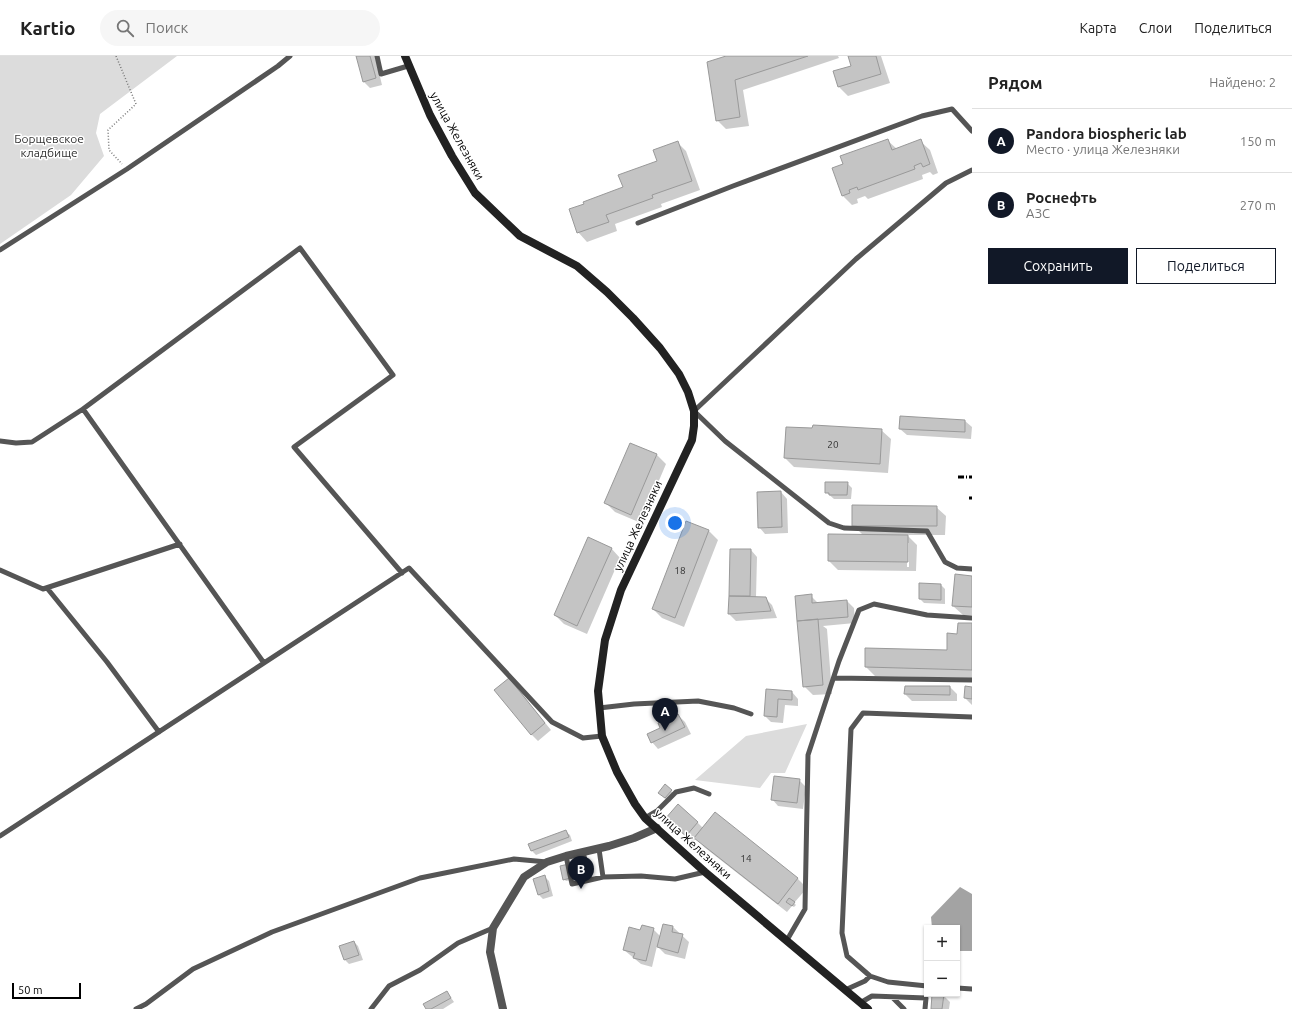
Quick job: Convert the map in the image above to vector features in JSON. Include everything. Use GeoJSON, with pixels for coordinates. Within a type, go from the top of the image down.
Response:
{"type":"FeatureCollection","features":[{"type":"Feature","properties":{"kind":"street","name":"улица Железняки"},"geometry":{"type":"LineString","coordinates":[[404,56],[430,115],[444,142],[475,193],[520,236],[577,266],[607,292],[660,348],[679,374],[688,392],[694,412],[692,440],[621,590],[605,640],[598,691],[599,708],[602,736],[616,772],[645,818],[705,872],[868,1009]]}},
{"type":"Feature","properties":{"kind":"street"},"geometry":{"type":"LineString","coordinates":[[503,1009],[490,952],[493,928],[524,876],[546,862],[599,849],[634,838],[657,828]]}},
{"type":"Feature","properties":{"kind":"lane"},"geometry":{"type":"LineString","coordinates":[[0,250],[127,169],[278,66],[290,56]]}},
{"type":"Feature","properties":{"kind":"lane"},"geometry":{"type":"LineString","coordinates":[[377,56],[381,74],[408,66]]}},
{"type":"Feature","properties":{"kind":"lane"},"geometry":{"type":"LineString","coordinates":[[638,223],[922,116],[952,109],[972,131]]}},
{"type":"Feature","properties":{"kind":"lane"},"geometry":{"type":"LineString","coordinates":[[972,170],[946,183],[856,259],[694,412],[724,441],[829,523],[844,528],[927,531],[945,562],[957,568],[972,569]]}},
{"type":"Feature","properties":{"kind":"lane"},"geometry":{"type":"LineString","coordinates":[[0,441],[16,443],[32,442],[83,409],[300,248],[394,375],[294,447],[402,572]]}},
{"type":"Feature","properties":{"kind":"lane"},"geometry":{"type":"LineString","coordinates":[[83,409],[264,663]]}},
{"type":"Feature","properties":{"kind":"lane"},"geometry":{"type":"LineString","coordinates":[[0,570],[43,589],[180,544]]}},
{"type":"Feature","properties":{"kind":"lane"},"geometry":{"type":"LineString","coordinates":[[0,836],[409,568],[552,722],[583,738],[602,736]]}},
{"type":"Feature","properties":{"kind":"lane"},"geometry":{"type":"LineString","coordinates":[[47,588],[107,662],[159,732]]}},
{"type":"Feature","properties":{"kind":"lane"},"geometry":{"type":"LineString","coordinates":[[787,940],[805,908],[808,755],[859,610],[874,604],[927,615],[972,618]]}},
{"type":"Feature","properties":{"kind":"lane"},"geometry":{"type":"LineString","coordinates":[[834,678],[972,680]]}},
{"type":"Feature","properties":{"kind":"lane"},"geometry":{"type":"LineString","coordinates":[[599,708],[634,704],[698,701],[734,708],[751,714]]}},
{"type":"Feature","properties":{"kind":"lane"},"geometry":{"type":"LineString","coordinates":[[924,986],[888,982],[870,976],[847,956],[842,933],[851,729],[863,713],[972,717]]}},
{"type":"Feature","properties":{"kind":"lane"},"geometry":{"type":"LineString","coordinates":[[645,818],[657,811],[676,792],[694,788],[709,794]]}},
{"type":"Feature","properties":{"kind":"lane"},"geometry":{"type":"LineString","coordinates":[[599,849],[603,877]]}},
{"type":"Feature","properties":{"kind":"lane"},"geometry":{"type":"LineString","coordinates":[[583,852],[590,880]]}},
{"type":"Feature","properties":{"kind":"lane"},"geometry":{"type":"LineString","coordinates":[[566,856],[572,884],[603,877],[641,876],[675,879],[705,872]]}},
{"type":"Feature","properties":{"kind":"lane"},"geometry":{"type":"LineString","coordinates":[[136,1009],[146,1004],[193,969],[272,932],[420,878],[514,859],[546,862]]}},
{"type":"Feature","properties":{"kind":"lane"},"geometry":{"type":"LineString","coordinates":[[371,1009],[389,986],[420,970],[458,943],[493,928]]}},
{"type":"Feature","properties":{"kind":"lane"},"geometry":{"type":"LineString","coordinates":[[845,990],[865,981],[870,976]]}},
{"type":"Feature","properties":{"kind":"lane"},"geometry":{"type":"LineString","coordinates":[[960,988],[972,990]]}},
{"type":"Feature","properties":{"kind":"lane"},"geometry":{"type":"LineString","coordinates":[[860,1003],[872,996],[926,998],[925,1009]]}},
{"type":"Feature","properties":{"kind":"lane"},"geometry":{"type":"LineString","coordinates":[[892,997],[904,1009]]}},
{"type":"Feature","properties":{"kind":"path"},"geometry":{"type":"LineString","coordinates":[[116,56],[136,104],[108,130],[108,150],[127,169]]}},
{"type":"Feature","properties":{"kind":"green space","name":"Борщевское кладбище"},"geometry":{"type":"Polygon","coordinates":[[[0,56],[177,56],[100,114],[96,133],[104,156],[71,195],[0,244],[0,56]]]}},
{"type":"Feature","properties":{"kind":"green space"},"geometry":{"type":"Polygon","coordinates":[[[807,724],[785,773],[771,773],[760,788],[695,780],[746,736],[807,724]]]}},
{"type":"Feature","properties":{"kind":"shaded area"},"geometry":{"type":"Polygon","coordinates":[[[960,887],[972,894],[972,951],[960,951],[960,925],[932,925],[931,917],[960,887]]]}},
{"type":"Feature","properties":{"kind":"building"},"geometry":{"type":"Polygon","coordinates":[[[356,56],[370,56],[376,78],[363,82],[356,56]]]}},
{"type":"Feature","properties":{"kind":"building"},"geometry":{"type":"Polygon","coordinates":[[[726,56],[808,56],[735,80],[740,117],[716,121],[707,62],[726,56]]]}},
{"type":"Feature","properties":{"kind":"building"},"geometry":{"type":"Polygon","coordinates":[[[848,56],[876,56],[881,74],[838,87],[833,71],[851,66],[848,56]]]}},
{"type":"Feature","properties":{"kind":"building"},"geometry":{"type":"Polygon","coordinates":[[[888,139],[892,150],[921,139],[930,164],[923,167],[921,163],[914,166],[915,169],[858,190],[857,187],[849,190],[850,193],[842,196],[832,168],[843,164],[840,156],[888,139]]]}},
{"type":"Feature","properties":{"kind":"building"},"geometry":{"type":"Polygon","coordinates":[[[678,141],[692,181],[652,195],[653,198],[606,215],[609,222],[577,233],[569,209],[584,204],[583,202],[623,187],[618,175],[657,161],[653,150],[678,141]]]}},
{"type":"Feature","properties":{"kind":"building"},"geometry":{"type":"Polygon","coordinates":[[[900,416],[965,420],[965,432],[899,429],[900,416]]]}},
{"type":"Feature","properties":{"kind":"building"},"geometry":{"type":"Polygon","coordinates":[[[813,425],[882,429],[880,464],[784,458],[786,427],[812,428],[813,425]]]}},
{"type":"Feature","properties":{"kind":"building"},"geometry":{"type":"Polygon","coordinates":[[[630,443],[657,454],[631,515],[604,503],[630,443]]]}},
{"type":"Feature","properties":{"kind":"building"},"geometry":{"type":"Polygon","coordinates":[[[825,482],[848,482],[847,495],[829,495],[829,493],[825,493],[825,482]]]}},
{"type":"Feature","properties":{"kind":"building"},"geometry":{"type":"Polygon","coordinates":[[[781,491],[782,527],[758,528],[757,492],[781,491]]]}},
{"type":"Feature","properties":{"kind":"building"},"geometry":{"type":"Polygon","coordinates":[[[852,505],[937,506],[937,526],[852,526],[852,505]]]}},
{"type":"Feature","properties":{"kind":"building"},"geometry":{"type":"Polygon","coordinates":[[[686,521],[709,530],[675,618],[652,609],[686,521]]]}},
{"type":"Feature","properties":{"kind":"building"},"geometry":{"type":"Polygon","coordinates":[[[828,534],[908,535],[908,562],[828,561],[828,534]]]}},
{"type":"Feature","properties":{"kind":"building"},"geometry":{"type":"Polygon","coordinates":[[[588,537],[612,548],[577,626],[554,615],[588,537]]]}},
{"type":"Feature","properties":{"kind":"building"},"geometry":{"type":"Polygon","coordinates":[[[730,549],[751,549],[750,596],[729,596],[730,549]]]}},
{"type":"Feature","properties":{"kind":"building"},"geometry":{"type":"Polygon","coordinates":[[[955,574],[972,576],[972,607],[952,606],[955,574]]]}},
{"type":"Feature","properties":{"kind":"building"},"geometry":{"type":"Polygon","coordinates":[[[919,583],[941,584],[941,600],[919,599],[919,583]]]}},
{"type":"Feature","properties":{"kind":"building"},"geometry":{"type":"Polygon","coordinates":[[[812,594],[812,603],[847,600],[848,617],[797,621],[795,596],[812,594]]]}},
{"type":"Feature","properties":{"kind":"building"},"geometry":{"type":"Polygon","coordinates":[[[729,596],[766,597],[771,611],[728,614],[729,596]]]}},
{"type":"Feature","properties":{"kind":"building"},"geometry":{"type":"Polygon","coordinates":[[[818,619],[823,685],[803,687],[797,621],[818,619]]]}},
{"type":"Feature","properties":{"kind":"building"},"geometry":{"type":"Polygon","coordinates":[[[958,623],[972,623],[972,670],[865,667],[865,648],[947,650],[947,633],[957,634],[958,623]]]}},
{"type":"Feature","properties":{"kind":"building"},"geometry":{"type":"Polygon","coordinates":[[[509,678],[545,723],[531,735],[494,690],[509,678]]]}},
{"type":"Feature","properties":{"kind":"building"},"geometry":{"type":"Polygon","coordinates":[[[905,686],[950,686],[950,695],[904,694],[905,686]]]}},
{"type":"Feature","properties":{"kind":"building"},"geometry":{"type":"Polygon","coordinates":[[[965,686],[972,687],[972,699],[964,698],[965,686]]]}},
{"type":"Feature","properties":{"kind":"building"},"geometry":{"type":"Polygon","coordinates":[[[766,689],[792,691],[792,700],[778,699],[777,717],[764,716],[766,689]]]}},
{"type":"Feature","properties":{"kind":"building"},"geometry":{"type":"Polygon","coordinates":[[[678,714],[685,727],[651,743],[647,734],[660,728],[658,723],[678,714]]]}},
{"type":"Feature","properties":{"kind":"building"},"geometry":{"type":"Polygon","coordinates":[[[774,776],[800,779],[797,803],[771,800],[774,776]]]}},
{"type":"Feature","properties":{"kind":"building"},"geometry":{"type":"Polygon","coordinates":[[[665,784],[672,790],[665,798],[658,793],[665,784]]]}},
{"type":"Feature","properties":{"kind":"building"},"geometry":{"type":"Polygon","coordinates":[[[678,804],[698,822],[686,836],[665,819],[678,804]]]}},
{"type":"Feature","properties":{"kind":"building"},"geometry":{"type":"Polygon","coordinates":[[[715,812],[798,878],[778,904],[694,838],[715,812]]]}},
{"type":"Feature","properties":{"kind":"building"},"geometry":{"type":"Polygon","coordinates":[[[566,830],[569,837],[531,851],[528,844],[566,830]]]}},
{"type":"Feature","properties":{"kind":"building"},"geometry":{"type":"Polygon","coordinates":[[[586,860],[589,873],[563,880],[560,866],[586,860]]]}},
{"type":"Feature","properties":{"kind":"building"},"geometry":{"type":"Polygon","coordinates":[[[545,875],[549,891],[538,895],[533,879],[545,875]]]}},
{"type":"Feature","properties":{"kind":"building"},"geometry":{"type":"Polygon","coordinates":[[[789,898],[795,902],[792,906],[786,902],[789,898]]]}},
{"type":"Feature","properties":{"kind":"building"},"geometry":{"type":"Polygon","coordinates":[[[663,924],[673,926],[672,932],[683,934],[678,953],[657,947],[663,924]]]}},
{"type":"Feature","properties":{"kind":"building"},"geometry":{"type":"Polygon","coordinates":[[[642,925],[654,928],[646,961],[633,958],[635,953],[623,950],[629,927],[640,930],[642,925]]]}},
{"type":"Feature","properties":{"kind":"building"},"geometry":{"type":"Polygon","coordinates":[[[354,941],[359,955],[344,960],[339,946],[354,941]]]}},
{"type":"Feature","properties":{"kind":"building"},"geometry":{"type":"Polygon","coordinates":[[[447,991],[451,998],[431,1009],[426,1009],[423,1004],[447,991]]]}},
{"type":"Feature","properties":{"kind":"building"},"geometry":{"type":"Polygon","coordinates":[[[932,997],[944,997],[942,1009],[931,1009],[932,997]]]}},
{"type":"Feature","properties":{"kind":"railway"},"geometry":{"type":"LineString","coordinates":[[958,477],[972,477]]}},
{"type":"Feature","properties":{"kind":"place","name":"Pandora biospheric lab"},"geometry":{"type":"Point","coordinates":[665,731]}},
{"type":"Feature","properties":{"kind":"place","name":"Роснефть"},"geometry":{"type":"Point","coordinates":[581,889]}}]}
